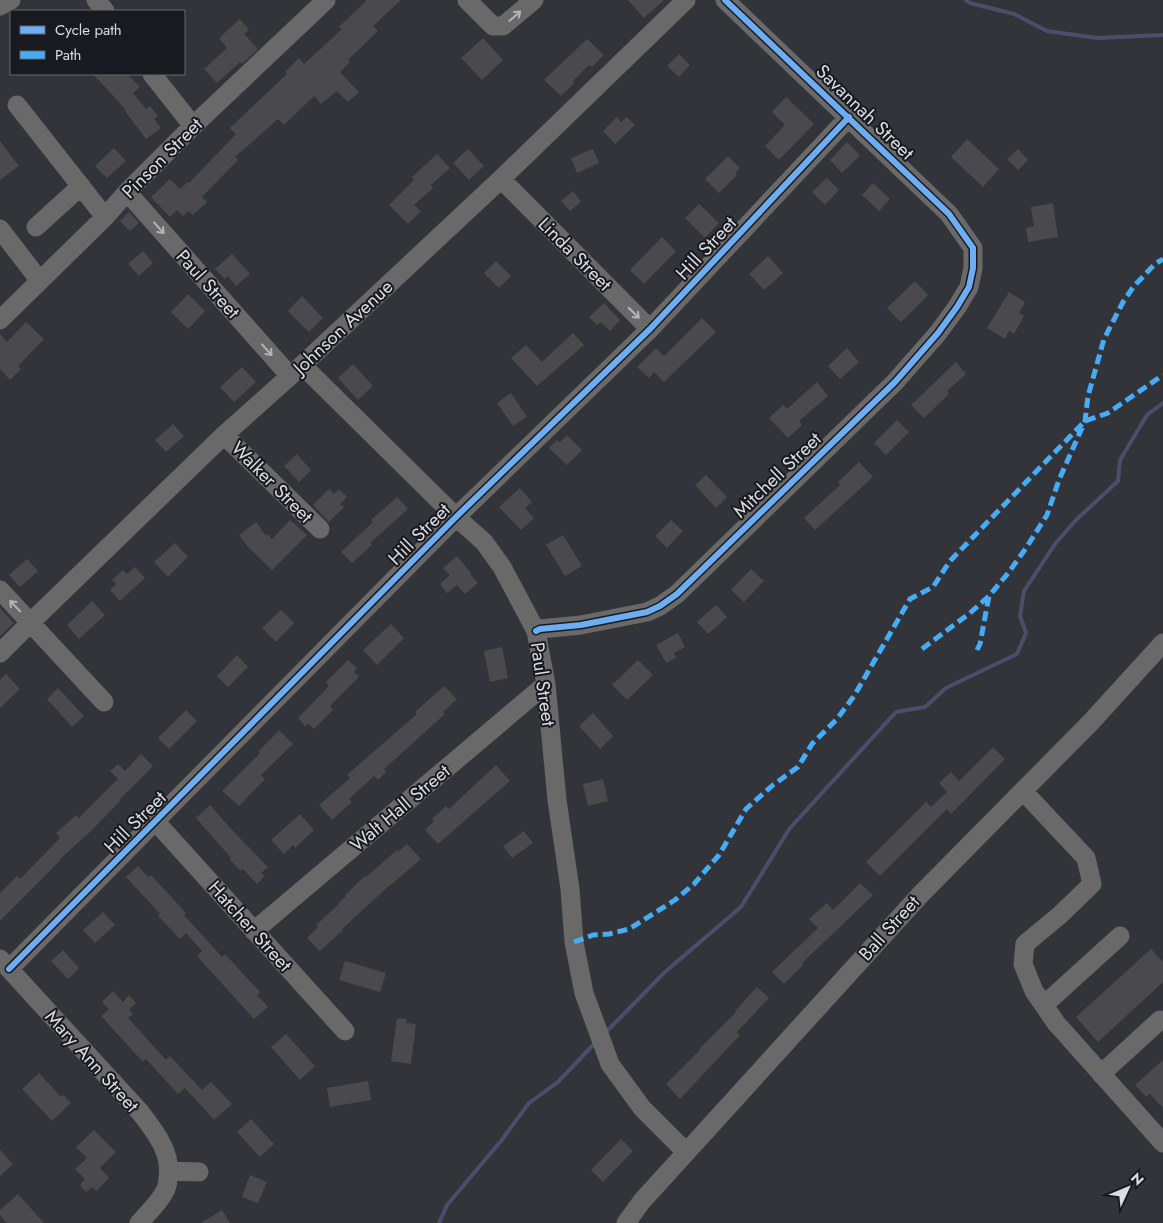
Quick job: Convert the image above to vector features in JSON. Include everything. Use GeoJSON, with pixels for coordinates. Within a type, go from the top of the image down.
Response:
{"type":"FeatureCollection","features":[{"type":"Feature","properties":{"kind":"street"},"geometry":{"type":"LineString","coordinates":[[0,6],[11,0]]}},
{"type":"Feature","properties":{"kind":"street"},"geometry":{"type":"LineString","coordinates":[[96,0],[104,10]]}},
{"type":"Feature","properties":{"kind":"street","name":"Pinson Street"},"geometry":{"type":"LineString","coordinates":[[0,320],[105,217],[192,126],[326,0]]}},
{"type":"Feature","properties":{"kind":"street"},"geometry":{"type":"LineString","coordinates":[[467,0],[493,26],[502,26],[534,0]]}},
{"type":"Feature","properties":{"kind":"street","name":"Johnson Avenue"},"geometry":{"type":"LineString","coordinates":[[0,653],[224,435],[296,371],[501,179],[686,0]]}},
{"type":"Feature","properties":{"kind":"street","name":"Savannah Street"},"geometry":{"type":"LineString","coordinates":[[725,0],[949,214],[973,248],[973,255]]}},
{"type":"Feature","properties":{"kind":"street"},"geometry":{"type":"LineString","coordinates":[[153,75],[192,126]]}},
{"type":"Feature","properties":{"kind":"street"},"geometry":{"type":"LineString","coordinates":[[17,105],[105,217]]}},
{"type":"Feature","properties":{"kind":"street","name":"Hill Street"},"geometry":{"type":"LineString","coordinates":[[5,964],[156,822],[456,517],[650,329],[849,118]]}},
{"type":"Feature","properties":{"kind":"street","name":"Linda Street"},"geometry":{"type":"LineString","coordinates":[[501,179],[650,329]]}},
{"type":"Feature","properties":{"kind":"street"},"geometry":{"type":"LineString","coordinates":[[36,227],[81,186]]}},
{"type":"Feature","properties":{"kind":"street","name":"Paul Street"},"geometry":{"type":"LineString","coordinates":[[127,192],[296,371],[484,542],[502,567],[536,630],[546,684],[556,800],[570,889],[574,942],[584,993],[610,1064],[642,1108],[686,1152]]}},
{"type":"Feature","properties":{"kind":"street"},"geometry":{"type":"LineString","coordinates":[[0,229],[40,281]]}},
{"type":"Feature","properties":{"kind":"street","name":"Mitchell Street"},"geometry":{"type":"LineString","coordinates":[[536,630],[647,612],[660,606],[676,594],[895,382],[938,333],[969,287],[974,268],[973,255]]}},
{"type":"Feature","properties":{"kind":"street","name":"Walker Street"},"geometry":{"type":"LineString","coordinates":[[224,435],[320,529]]}},
{"type":"Feature","properties":{"kind":"street"},"geometry":{"type":"LineString","coordinates":[[0,590],[104,702]]}},
{"type":"Feature","properties":{"kind":"street","name":"Ball Street"},"geometry":{"type":"LineString","coordinates":[[626,1223],[642,1201],[921,894],[1159,654]]}},
{"type":"Feature","properties":{"kind":"street","name":"Walt Hall Street"},"geometry":{"type":"LineString","coordinates":[[254,931],[546,684]]}},
{"type":"Feature","properties":{"kind":"street"},"geometry":{"type":"LineString","coordinates":[[1023,791],[1086,858],[1092,884],[1060,915],[1025,944],[1023,964],[1034,991],[1056,1023],[1163,1143]]}},
{"type":"Feature","properties":{"kind":"street","name":"Hatcher Street"},"geometry":{"type":"LineString","coordinates":[[156,822],[345,1030]]}},
{"type":"Feature","properties":{"kind":"street"},"geometry":{"type":"LineString","coordinates":[[1044,1005],[1120,936]]}},
{"type":"Feature","properties":{"kind":"street","name":"Mary Ann Street"},"geometry":{"type":"LineString","coordinates":[[5,964],[140,1112],[157,1135],[165,1150],[170,1171]]}},
{"type":"Feature","properties":{"kind":"street"},"geometry":{"type":"LineString","coordinates":[[1101,1074],[1160,1020]]}},
{"type":"Feature","properties":{"kind":"street"},"geometry":{"type":"LineString","coordinates":[[139,1223],[167,1188],[170,1171],[199,1172]]}},
{"type":"Feature","properties":{"kind":"building"},"geometry":{"type":"Polygon","coordinates":[[[367,0],[401,0],[373,26],[378,31],[348,60],[350,62],[340,72],[359,92],[348,102],[337,91],[321,104],[314,96],[284,125],[278,119],[235,157],[238,160],[202,197],[207,202],[193,215],[188,211],[183,216],[177,210],[170,217],[151,197],[170,179],[180,189],[189,183],[236,134],[230,128],[287,74],[285,72],[299,58],[304,64],[342,29],[339,27],[367,0]]]}},
{"type":"Feature","properties":{"kind":"building"},"geometry":{"type":"Polygon","coordinates":[[[628,0],[664,0],[644,18],[628,0]]]}},
{"type":"Feature","properties":{"kind":"building"},"geometry":{"type":"Polygon","coordinates":[[[240,19],[249,30],[244,34],[258,49],[217,83],[204,69],[227,48],[219,38],[240,19]]]}},
{"type":"Feature","properties":{"kind":"building"},"geometry":{"type":"Polygon","coordinates":[[[483,38],[503,60],[482,80],[461,58],[483,38]]]}},
{"type":"Feature","properties":{"kind":"building"},"geometry":{"type":"Polygon","coordinates":[[[587,39],[604,55],[592,67],[589,65],[561,96],[544,80],[587,39]]]}},
{"type":"Feature","properties":{"kind":"building"},"geometry":{"type":"Polygon","coordinates":[[[679,54],[690,65],[679,77],[667,66],[679,54]]]}},
{"type":"Feature","properties":{"kind":"building"},"geometry":{"type":"Polygon","coordinates":[[[94,75],[128,75],[140,87],[133,93],[146,109],[150,106],[158,116],[154,119],[161,128],[146,139],[126,110],[94,75]]]}},
{"type":"Feature","properties":{"kind":"building"},"geometry":{"type":"Polygon","coordinates":[[[786,97],[814,124],[779,160],[765,146],[785,125],[772,112],[786,97]]]}},
{"type":"Feature","properties":{"kind":"building"},"geometry":{"type":"Polygon","coordinates":[[[617,117],[621,122],[627,117],[635,125],[615,144],[603,131],[617,117]]]}},
{"type":"Feature","properties":{"kind":"building"},"geometry":{"type":"Polygon","coordinates":[[[967,139],[999,169],[983,187],[951,157],[967,139]]]}},
{"type":"Feature","properties":{"kind":"building"},"geometry":{"type":"Polygon","coordinates":[[[0,141],[19,166],[0,180],[0,141]]]}},
{"type":"Feature","properties":{"kind":"building"},"geometry":{"type":"Polygon","coordinates":[[[847,142],[860,155],[842,173],[830,160],[847,142]]]}},
{"type":"Feature","properties":{"kind":"building"},"geometry":{"type":"Polygon","coordinates":[[[114,148],[126,161],[107,178],[95,166],[114,148]]]}},
{"type":"Feature","properties":{"kind":"building"},"geometry":{"type":"Polygon","coordinates":[[[468,149],[484,166],[469,180],[453,163],[468,149]]]}},
{"type":"Feature","properties":{"kind":"building"},"geometry":{"type":"Polygon","coordinates":[[[593,149],[599,163],[577,173],[571,158],[593,149]]]}},
{"type":"Feature","properties":{"kind":"building"},"geometry":{"type":"Polygon","coordinates":[[[1018,149],[1028,160],[1018,170],[1007,159],[1018,149]]]}},
{"type":"Feature","properties":{"kind":"building"},"geometry":{"type":"Polygon","coordinates":[[[437,154],[450,168],[431,185],[433,188],[414,205],[421,211],[408,224],[389,205],[414,180],[412,177],[437,154]]]}},
{"type":"Feature","properties":{"kind":"building"},"geometry":{"type":"Polygon","coordinates":[[[728,156],[740,168],[735,173],[737,175],[719,193],[705,179],[728,156]]]}},
{"type":"Feature","properties":{"kind":"building"},"geometry":{"type":"Polygon","coordinates":[[[827,178],[839,190],[825,205],[812,192],[827,178]]]}},
{"type":"Feature","properties":{"kind":"building"},"geometry":{"type":"Polygon","coordinates":[[[873,183],[890,199],[879,211],[862,195],[873,183]]]}},
{"type":"Feature","properties":{"kind":"building"},"geometry":{"type":"Polygon","coordinates":[[[573,191],[581,202],[570,211],[561,201],[573,191]]]}},
{"type":"Feature","properties":{"kind":"building"},"geometry":{"type":"Polygon","coordinates":[[[1053,203],[1058,237],[1028,242],[1026,228],[1034,226],[1031,207],[1053,203]]]}},
{"type":"Feature","properties":{"kind":"building"},"geometry":{"type":"Polygon","coordinates":[[[699,204],[719,223],[705,238],[685,218],[699,204]]]}},
{"type":"Feature","properties":{"kind":"building"},"geometry":{"type":"Polygon","coordinates":[[[129,212],[139,223],[130,231],[120,221],[129,212]]]}},
{"type":"Feature","properties":{"kind":"building"},"geometry":{"type":"Polygon","coordinates":[[[662,237],[676,251],[644,284],[630,270],[662,237]]]}},
{"type":"Feature","properties":{"kind":"building"},"geometry":{"type":"Polygon","coordinates":[[[143,251],[153,263],[139,276],[128,264],[143,251]]]}},
{"type":"Feature","properties":{"kind":"building"},"geometry":{"type":"Polygon","coordinates":[[[232,254],[250,274],[236,286],[228,276],[225,279],[215,269],[232,254]]]}},
{"type":"Feature","properties":{"kind":"building"},"geometry":{"type":"Polygon","coordinates":[[[768,256],[783,273],[764,290],[749,274],[768,256]]]}},
{"type":"Feature","properties":{"kind":"building"},"geometry":{"type":"Polygon","coordinates":[[[496,261],[511,276],[499,288],[484,273],[496,261]]]}},
{"type":"Feature","properties":{"kind":"building"},"geometry":{"type":"Polygon","coordinates":[[[915,281],[928,295],[901,322],[887,308],[915,281]]]}},
{"type":"Feature","properties":{"kind":"building"},"geometry":{"type":"Polygon","coordinates":[[[1009,292],[1025,302],[1019,313],[1024,316],[1014,334],[1009,331],[1005,339],[987,328],[1009,292]]]}},
{"type":"Feature","properties":{"kind":"building"},"geometry":{"type":"Polygon","coordinates":[[[188,294],[205,311],[188,329],[171,312],[188,294]]]}},
{"type":"Feature","properties":{"kind":"building"},"geometry":{"type":"Polygon","coordinates":[[[302,296],[323,318],[309,332],[288,311],[302,296]]]}},
{"type":"Feature","properties":{"kind":"building"},"geometry":{"type":"Polygon","coordinates":[[[604,303],[620,320],[610,331],[601,322],[597,325],[589,317],[604,303]]]}},
{"type":"Feature","properties":{"kind":"building"},"geometry":{"type":"Polygon","coordinates":[[[702,318],[716,332],[664,382],[654,372],[649,378],[637,367],[656,348],[664,356],[702,318]]]}},
{"type":"Feature","properties":{"kind":"building"},"geometry":{"type":"Polygon","coordinates":[[[26,322],[44,339],[18,366],[21,369],[10,380],[0,369],[0,334],[7,342],[26,322]]]}},
{"type":"Feature","properties":{"kind":"building"},"geometry":{"type":"Polygon","coordinates":[[[573,333],[584,345],[537,386],[511,358],[526,345],[542,362],[573,333]]]}},
{"type":"Feature","properties":{"kind":"building"},"geometry":{"type":"Polygon","coordinates":[[[847,348],[859,362],[840,379],[828,366],[847,348]]]}},
{"type":"Feature","properties":{"kind":"building"},"geometry":{"type":"Polygon","coordinates":[[[956,362],[966,374],[947,391],[949,394],[924,418],[911,405],[956,362]]]}},
{"type":"Feature","properties":{"kind":"building"},"geometry":{"type":"Polygon","coordinates":[[[353,364],[373,386],[358,400],[338,378],[353,364]]]}},
{"type":"Feature","properties":{"kind":"building"},"geometry":{"type":"Polygon","coordinates":[[[242,367],[256,382],[234,402],[220,387],[242,367]]]}},
{"type":"Feature","properties":{"kind":"building"},"geometry":{"type":"Polygon","coordinates":[[[817,382],[828,396],[799,421],[802,425],[788,438],[769,418],[783,405],[787,409],[817,382]]]}},
{"type":"Feature","properties":{"kind":"building"},"geometry":{"type":"Polygon","coordinates":[[[511,393],[527,417],[513,426],[497,403],[511,393]]]}},
{"type":"Feature","properties":{"kind":"building"},"geometry":{"type":"Polygon","coordinates":[[[897,420],[909,432],[886,455],[874,443],[897,420]]]}},
{"type":"Feature","properties":{"kind":"building"},"geometry":{"type":"Polygon","coordinates":[[[173,424],[184,436],[166,452],[155,440],[173,424]]]}},
{"type":"Feature","properties":{"kind":"building"},"geometry":{"type":"Polygon","coordinates":[[[567,435],[582,450],[567,465],[549,448],[557,440],[560,442],[567,435]]]}},
{"type":"Feature","properties":{"kind":"building"},"geometry":{"type":"Polygon","coordinates":[[[297,454],[311,470],[299,482],[284,466],[297,454]]]}},
{"type":"Feature","properties":{"kind":"building"},"geometry":{"type":"Polygon","coordinates":[[[859,462],[873,477],[815,530],[804,518],[840,485],[838,482],[859,462]]]}},
{"type":"Feature","properties":{"kind":"building"},"geometry":{"type":"Polygon","coordinates":[[[706,475],[727,497],[716,508],[695,485],[706,475]]]}},
{"type":"Feature","properties":{"kind":"building"},"geometry":{"type":"Polygon","coordinates":[[[520,488],[532,502],[525,508],[534,518],[521,530],[499,507],[520,488]]]}},
{"type":"Feature","properties":{"kind":"building"},"geometry":{"type":"Polygon","coordinates":[[[329,489],[334,494],[339,489],[347,497],[340,504],[344,507],[329,522],[313,505],[329,489]]]}},
{"type":"Feature","properties":{"kind":"building"},"geometry":{"type":"Polygon","coordinates":[[[397,497],[408,509],[370,543],[372,545],[352,563],[341,552],[373,522],[371,520],[397,497]]]}},
{"type":"Feature","properties":{"kind":"building"},"geometry":{"type":"Polygon","coordinates":[[[290,520],[307,535],[272,570],[248,547],[239,535],[256,522],[266,536],[268,534],[272,539],[290,520]]]}},
{"type":"Feature","properties":{"kind":"building"},"geometry":{"type":"Polygon","coordinates":[[[671,520],[683,531],[667,548],[655,536],[671,520]]]}},
{"type":"Feature","properties":{"kind":"building"},"geometry":{"type":"Polygon","coordinates":[[[563,535],[582,566],[565,576],[546,545],[563,535]]]}},
{"type":"Feature","properties":{"kind":"building"},"geometry":{"type":"Polygon","coordinates":[[[175,543],[188,557],[168,577],[154,562],[175,543]]]}},
{"type":"Feature","properties":{"kind":"building"},"geometry":{"type":"Polygon","coordinates":[[[457,556],[478,583],[465,594],[457,585],[447,593],[440,584],[450,575],[443,568],[457,556]]]}},
{"type":"Feature","properties":{"kind":"building"},"geometry":{"type":"Polygon","coordinates":[[[27,559],[38,571],[20,587],[9,575],[27,559]]]}},
{"type":"Feature","properties":{"kind":"building"},"geometry":{"type":"Polygon","coordinates":[[[135,567],[145,578],[120,601],[110,590],[116,584],[112,580],[123,570],[127,574],[135,567]]]}},
{"type":"Feature","properties":{"kind":"building"},"geometry":{"type":"Polygon","coordinates":[[[751,569],[764,581],[744,602],[731,590],[751,569]]]}},
{"type":"Feature","properties":{"kind":"building"},"geometry":{"type":"Polygon","coordinates":[[[92,601],[105,615],[79,639],[67,625],[92,601]]]}},
{"type":"Feature","properties":{"kind":"building"},"geometry":{"type":"Polygon","coordinates":[[[716,605],[727,617],[708,634],[697,622],[716,605]]]}},
{"type":"Feature","properties":{"kind":"building"},"geometry":{"type":"Polygon","coordinates":[[[0,608],[14,623],[0,636],[0,608]]]}},
{"type":"Feature","properties":{"kind":"building"},"geometry":{"type":"Polygon","coordinates":[[[281,610],[294,623],[276,642],[262,628],[281,610]]]}},
{"type":"Feature","properties":{"kind":"building"},"geometry":{"type":"Polygon","coordinates":[[[391,624],[404,638],[377,665],[363,650],[391,624]]]}},
{"type":"Feature","properties":{"kind":"building"},"geometry":{"type":"Polygon","coordinates":[[[678,633],[685,647],[674,653],[676,658],[666,663],[656,645],[678,633]]]}},
{"type":"Feature","properties":{"kind":"building"},"geometry":{"type":"Polygon","coordinates":[[[502,647],[508,678],[490,682],[484,651],[502,647]]]}},
{"type":"Feature","properties":{"kind":"building"},"geometry":{"type":"Polygon","coordinates":[[[237,655],[248,667],[228,687],[217,676],[237,655]]]}},
{"type":"Feature","properties":{"kind":"building"},"geometry":{"type":"Polygon","coordinates":[[[348,660],[357,668],[354,672],[359,677],[330,706],[333,710],[314,729],[308,723],[305,726],[298,718],[329,686],[326,682],[348,660]]]}},
{"type":"Feature","properties":{"kind":"building"},"geometry":{"type":"Polygon","coordinates":[[[638,660],[653,675],[627,700],[612,685],[638,660]]]}},
{"type":"Feature","properties":{"kind":"building"},"geometry":{"type":"Polygon","coordinates":[[[6,674],[20,689],[0,708],[0,680],[6,674]]]}},
{"type":"Feature","properties":{"kind":"building"},"geometry":{"type":"Polygon","coordinates":[[[444,686],[457,699],[443,712],[445,714],[384,769],[386,772],[378,780],[374,776],[349,799],[352,802],[332,820],[319,805],[350,778],[347,775],[417,714],[415,712],[444,686]]]}},
{"type":"Feature","properties":{"kind":"building"},"geometry":{"type":"Polygon","coordinates":[[[58,688],[84,716],[72,727],[47,699],[58,688]]]}},
{"type":"Feature","properties":{"kind":"building"},"geometry":{"type":"Polygon","coordinates":[[[186,710],[197,721],[169,749],[158,738],[186,710]]]}},
{"type":"Feature","properties":{"kind":"building"},"geometry":{"type":"Polygon","coordinates":[[[593,713],[613,736],[600,749],[579,726],[593,713]]]}},
{"type":"Feature","properties":{"kind":"building"},"geometry":{"type":"Polygon","coordinates":[[[279,730],[293,744],[261,775],[265,779],[239,806],[222,791],[260,753],[258,752],[279,730]]]}},
{"type":"Feature","properties":{"kind":"building"},"geometry":{"type":"Polygon","coordinates":[[[993,747],[1005,759],[951,814],[947,809],[880,876],[866,862],[926,802],[931,807],[947,792],[939,783],[951,772],[959,781],[993,747]]]}},
{"type":"Feature","properties":{"kind":"building"},"geometry":{"type":"Polygon","coordinates":[[[141,754],[153,766],[91,831],[60,859],[0,921],[0,893],[17,876],[20,879],[60,838],[56,833],[76,815],[79,818],[118,779],[110,771],[118,764],[125,771],[141,754]]]}},
{"type":"Feature","properties":{"kind":"building"},"geometry":{"type":"Polygon","coordinates":[[[496,765],[510,781],[438,844],[425,830],[434,821],[432,819],[446,806],[449,809],[496,765]]]}},
{"type":"Feature","properties":{"kind":"building"},"geometry":{"type":"Polygon","coordinates":[[[603,779],[608,801],[588,806],[583,784],[603,779]]]}},
{"type":"Feature","properties":{"kind":"building"},"geometry":{"type":"Polygon","coordinates":[[[210,805],[268,867],[261,873],[265,876],[257,884],[243,869],[241,871],[230,860],[231,858],[196,818],[210,805]]]}},
{"type":"Feature","properties":{"kind":"building"},"geometry":{"type":"Polygon","coordinates":[[[300,814],[314,830],[295,848],[293,845],[284,854],[271,840],[300,814]]]}},
{"type":"Feature","properties":{"kind":"building"},"geometry":{"type":"Polygon","coordinates":[[[524,831],[533,843],[512,858],[503,846],[524,831]]]}},
{"type":"Feature","properties":{"kind":"building"},"geometry":{"type":"Polygon","coordinates":[[[407,844],[421,859],[391,884],[320,951],[307,938],[318,927],[316,925],[365,876],[407,844]]]}},
{"type":"Feature","properties":{"kind":"building"},"geometry":{"type":"Polygon","coordinates":[[[138,866],[148,877],[151,875],[186,913],[184,915],[222,957],[225,954],[260,992],[257,995],[268,1007],[254,1019],[197,956],[202,951],[186,933],[180,939],[126,877],[138,866]]]}},
{"type":"Feature","properties":{"kind":"building"},"geometry":{"type":"Polygon","coordinates":[[[860,883],[873,895],[802,963],[803,965],[784,984],[772,972],[818,928],[809,919],[827,903],[833,910],[860,883]]]}},
{"type":"Feature","properties":{"kind":"building"},"geometry":{"type":"Polygon","coordinates":[[[103,912],[115,925],[95,943],[83,930],[103,912]]]}},
{"type":"Feature","properties":{"kind":"building"},"geometry":{"type":"Polygon","coordinates":[[[1151,949],[1163,962],[1163,982],[1098,1042],[1076,1017],[1151,949]]]}},
{"type":"Feature","properties":{"kind":"building"},"geometry":{"type":"Polygon","coordinates":[[[63,950],[79,968],[68,979],[51,961],[63,950]]]}},
{"type":"Feature","properties":{"kind":"building"},"geometry":{"type":"Polygon","coordinates":[[[345,961],[386,973],[380,992],[339,980],[345,961]]]}},
{"type":"Feature","properties":{"kind":"building"},"geometry":{"type":"Polygon","coordinates":[[[757,987],[769,998],[737,1032],[740,1035],[680,1099],[666,1084],[736,1012],[757,987]]]}},
{"type":"Feature","properties":{"kind":"building"},"geometry":{"type":"Polygon","coordinates":[[[113,991],[123,1002],[129,995],[136,1003],[129,1010],[133,1014],[128,1018],[166,1060],[170,1056],[202,1090],[211,1082],[232,1104],[214,1120],[185,1088],[178,1094],[146,1059],[143,1062],[101,1016],[109,1009],[102,1002],[113,991]]]}},
{"type":"Feature","properties":{"kind":"building"},"geometry":{"type":"Polygon","coordinates":[[[397,1018],[407,1019],[406,1023],[416,1024],[411,1064],[391,1061],[397,1018]]]}},
{"type":"Feature","properties":{"kind":"building"},"geometry":{"type":"Polygon","coordinates":[[[286,1034],[315,1066],[300,1080],[271,1047],[286,1034]]]}},
{"type":"Feature","properties":{"kind":"building"},"geometry":{"type":"Polygon","coordinates":[[[1163,1060],[1163,1108],[1150,1094],[1146,1097],[1135,1085],[1163,1060]]]}},
{"type":"Feature","properties":{"kind":"building"},"geometry":{"type":"Polygon","coordinates":[[[39,1073],[61,1097],[63,1095],[71,1103],[52,1121],[22,1089],[39,1073]]]}},
{"type":"Feature","properties":{"kind":"building"},"geometry":{"type":"Polygon","coordinates":[[[368,1081],[371,1100],[330,1107],[327,1088],[368,1081]]]}},
{"type":"Feature","properties":{"kind":"building"},"geometry":{"type":"Polygon","coordinates":[[[251,1119],[274,1144],[260,1157],[237,1132],[251,1119]]]}},
{"type":"Feature","properties":{"kind":"building"},"geometry":{"type":"Polygon","coordinates":[[[94,1130],[116,1152],[100,1168],[109,1178],[96,1191],[92,1187],[86,1192],[80,1185],[85,1179],[75,1169],[87,1158],[76,1147],[94,1130]]]}},
{"type":"Feature","properties":{"kind":"building"},"geometry":{"type":"Polygon","coordinates":[[[621,1139],[633,1151],[603,1182],[591,1170],[621,1139]]]}},
{"type":"Feature","properties":{"kind":"building"},"geometry":{"type":"Polygon","coordinates":[[[0,1150],[13,1164],[0,1176],[0,1150]]]}},
{"type":"Feature","properties":{"kind":"building"},"geometry":{"type":"Polygon","coordinates":[[[250,1175],[267,1182],[258,1203],[242,1197],[250,1175]]]}},
{"type":"Feature","properties":{"kind":"building"},"geometry":{"type":"Polygon","coordinates":[[[18,1194],[44,1223],[7,1223],[0,1215],[0,1210],[18,1194]]]}},
{"type":"Feature","properties":{"kind":"building"},"geometry":{"type":"Polygon","coordinates":[[[222,1210],[230,1223],[201,1223],[222,1210]]]}},
{"type":"Feature","properties":{"kind":"waterway"},"geometry":{"type":"LineString","coordinates":[[966,0],[970,3],[1014,14],[1047,31],[1097,38],[1163,35]]}},
{"type":"Feature","properties":{"kind":"waterway"},"geometry":{"type":"LineString","coordinates":[[605,1033],[665,972],[741,907],[790,828],[896,712],[925,707],[946,688],[1017,654],[1026,633],[1020,616],[1024,591],[1055,544],[1076,520],[1118,481],[1120,460],[1147,415],[1163,403]]}},
{"type":"Feature","properties":{"kind":"waterway"},"geometry":{"type":"LineString","coordinates":[[439,1223],[447,1205],[501,1141],[529,1103],[558,1082],[595,1043]]}},
{"type":"Feature","properties":{"kind":"marked path"},"geometry":{"type":"LineString","coordinates":[[922,649],[970,613],[989,596],[1009,572],[1047,515],[1059,480],[1085,421],[1088,396],[1104,339],[1123,302],[1134,286],[1155,264],[1163,259]]}},
{"type":"Feature","properties":{"kind":"marked path"},"geometry":{"type":"LineString","coordinates":[[574,942],[593,935],[609,934],[629,929],[675,900],[694,884],[719,855],[746,809],[773,785],[798,767],[812,744],[837,719],[854,696],[910,599],[933,587],[950,561],[1085,421],[1108,413],[1163,375]]}},
{"type":"Feature","properties":{"kind":"marked path"},"geometry":{"type":"LineString","coordinates":[[977,650],[980,644],[989,596]]}},
{"type":"Feature","properties":{"kind":"cycle path"},"geometry":{"type":"LineString","coordinates":[[536,631],[581,625],[647,612],[660,606],[677,594],[895,382],[938,333],[969,287],[973,268],[973,248],[949,214],[725,0]]}},
{"type":"Feature","properties":{"kind":"cycle path"},"geometry":{"type":"LineString","coordinates":[[9,969],[456,517],[650,329],[849,117]]}}]}
